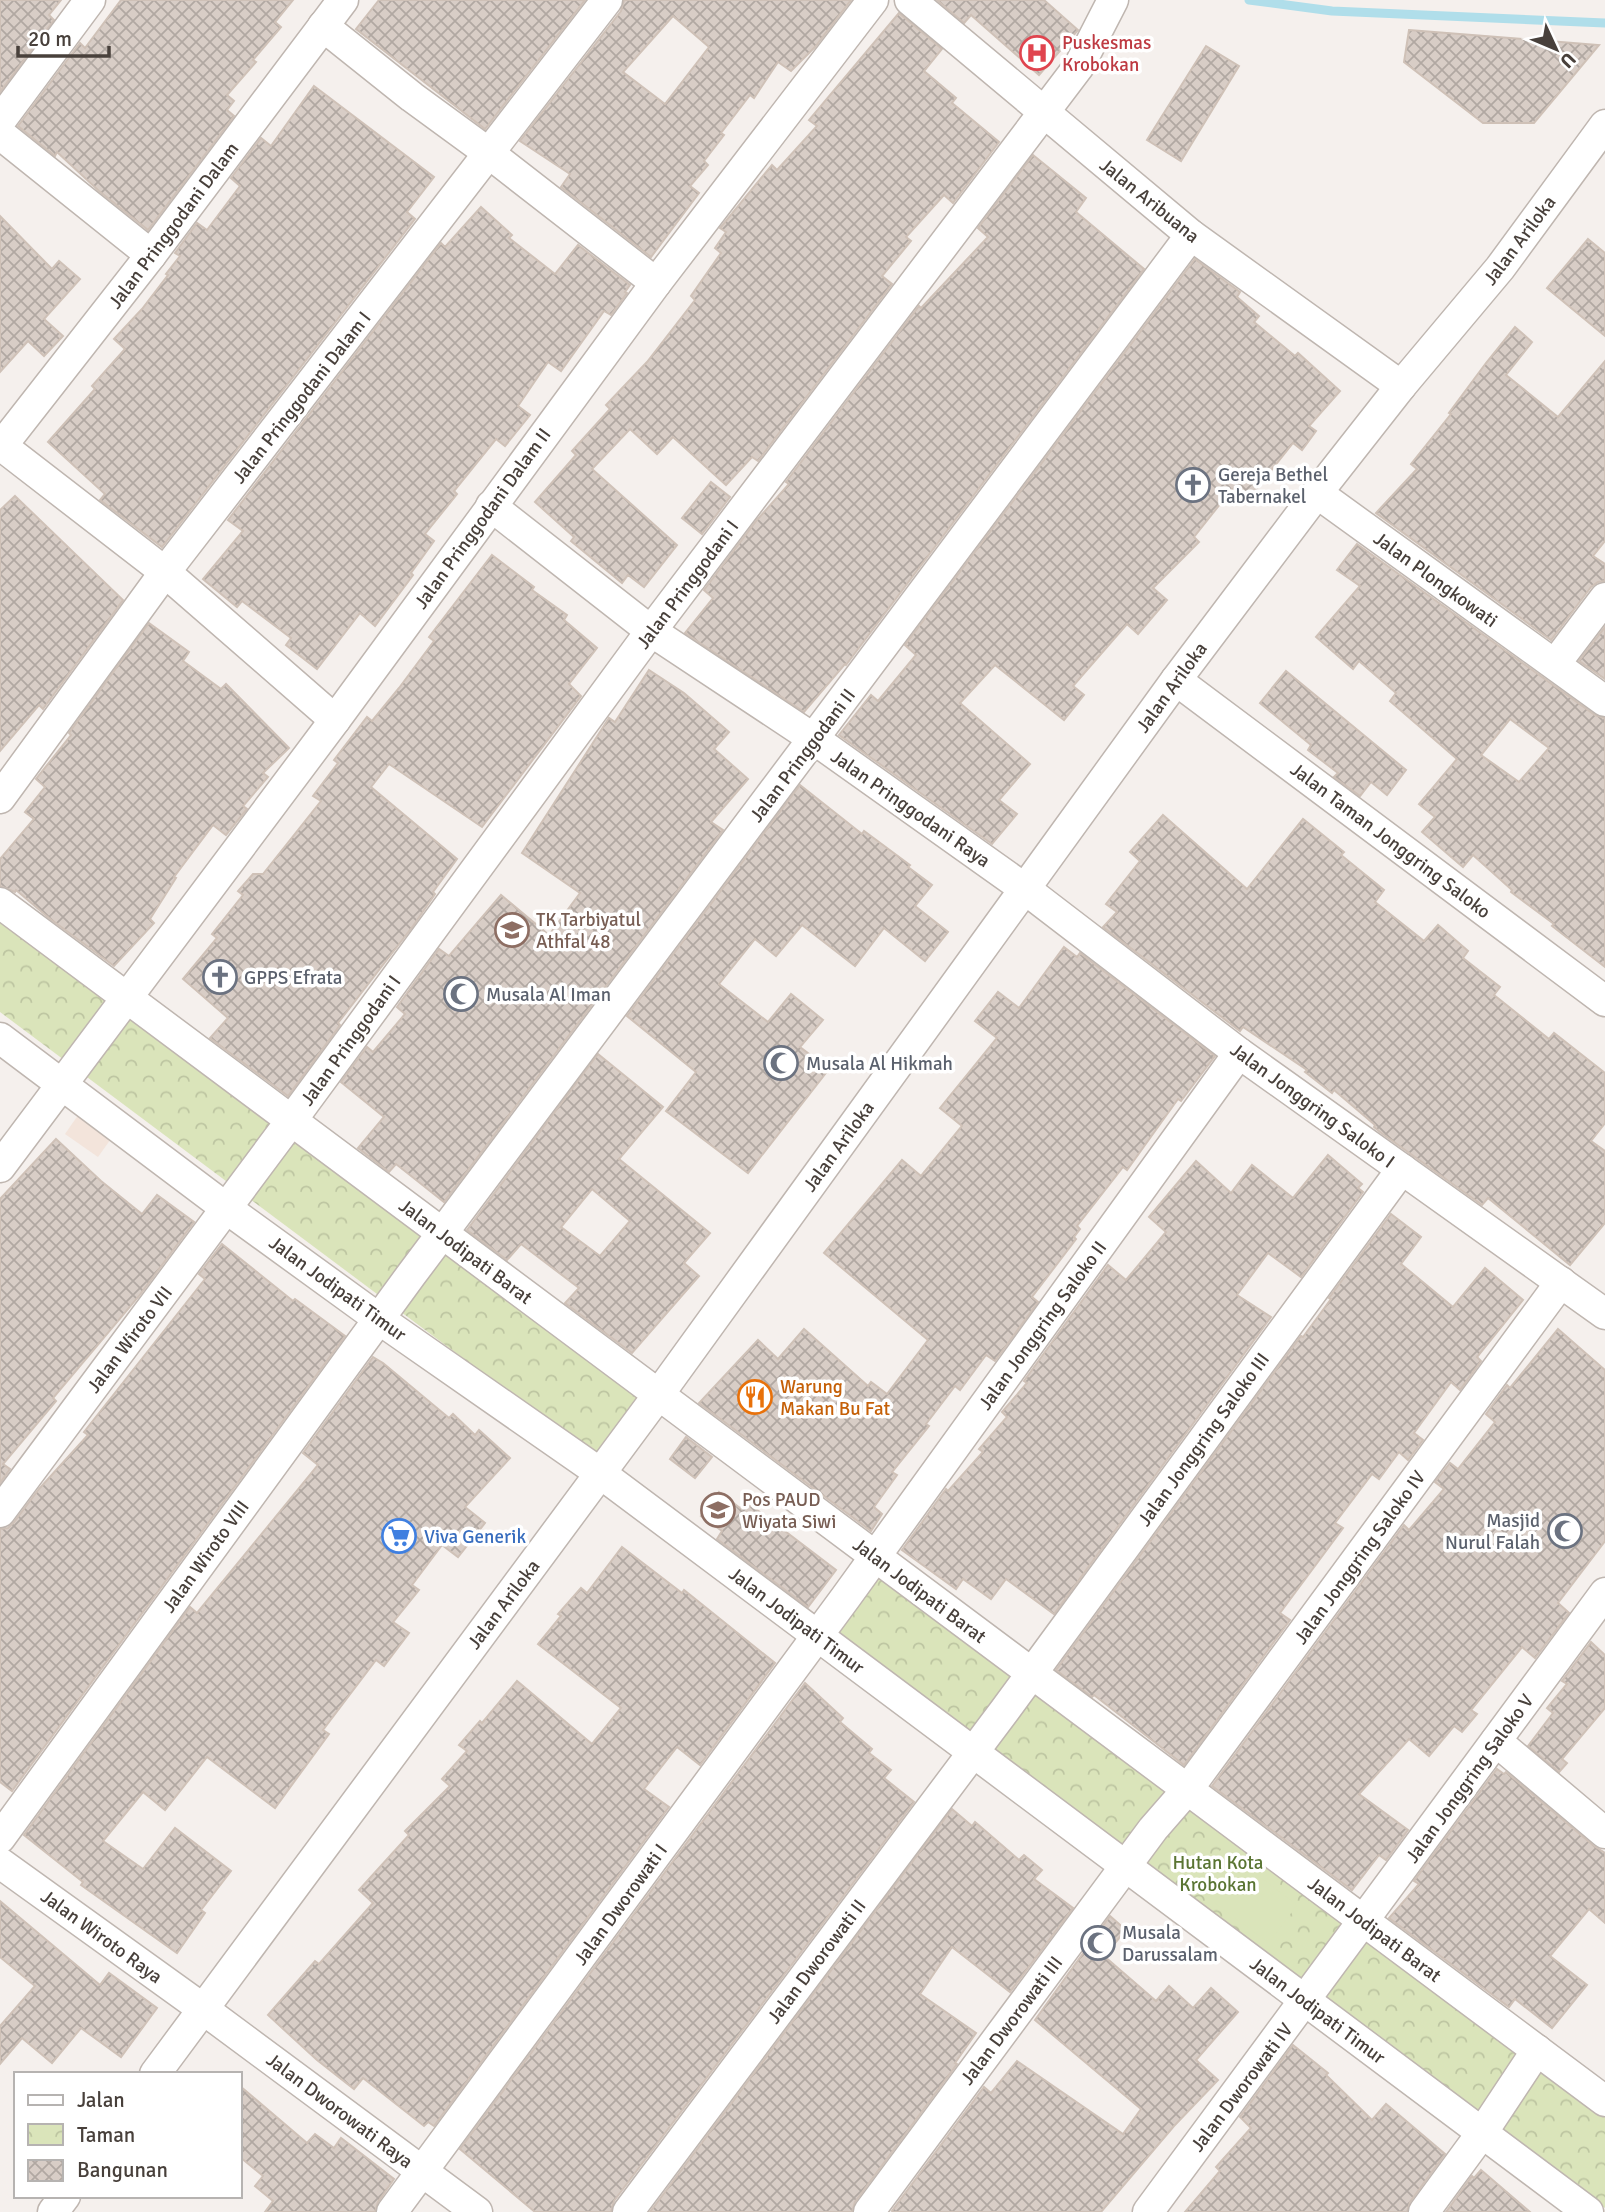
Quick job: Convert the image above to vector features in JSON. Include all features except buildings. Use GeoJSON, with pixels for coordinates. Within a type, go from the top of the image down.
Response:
{"type":"FeatureCollection","features":[{"type":"Feature","properties":{"kind":"street"},"geometry":{"type":"LineString","coordinates":[[0,121],[90,0]]}},
{"type":"Feature","properties":{"kind":"street","name":"Jalan Pringgodani Dalam"},"geometry":{"type":"LineString","coordinates":[[1,447],[343,0]]}},
{"type":"Feature","properties":{"kind":"street","name":"Jalan Pringgodani Dalam I"},"geometry":{"type":"LineString","coordinates":[[0,798],[165,572],[607,0]]}},
{"type":"Feature","properties":{"kind":"street","name":"Jalan Pringgodani Dalam II"},"geometry":{"type":"LineString","coordinates":[[0,1167],[335,720],[656,283],[873,0]]}},
{"type":"Feature","properties":{"kind":"street","name":"Jalan Aribuana"},"geometry":{"type":"LineString","coordinates":[[910,0],[1191,235],[1401,386]]}},
{"type":"Feature","properties":{"kind":"street","name":"Jalan Pringgodani I"},"geometry":{"type":"LineString","coordinates":[[257,1166],[651,631],[1079,66],[1112,3]]}},
{"type":"Feature","properties":{"kind":"street"},"geometry":{"type":"LineString","coordinates":[[323,26],[656,283]]}},
{"type":"Feature","properties":{"kind":"street","name":"Jalan Ariloka"},"geometry":{"type":"LineString","coordinates":[[156,2072],[659,1394],[1176,680],[1401,386],[1500,268],[1605,125]]}},
{"type":"Feature","properties":{"kind":"street"},"geometry":{"type":"LineString","coordinates":[[0,134],[150,255]]}},
{"type":"Feature","properties":{"kind":"street","name":"Jalan Pringgodani II"},"geometry":{"type":"LineString","coordinates":[[411,1275],[1191,235]]}},
{"type":"Feature","properties":{"kind":"street"},"geometry":{"type":"LineString","coordinates":[[1,447],[165,572],[335,720]]}},
{"type":"Feature","properties":{"kind":"street","name":"Jalan Plongkowati"},"geometry":{"type":"LineString","coordinates":[[1317,493],[1605,701]]}},
{"type":"Feature","properties":{"kind":"street","name":"Jalan Pringgodani Raya"},"geometry":{"type":"LineString","coordinates":[[491,506],[651,631],[814,739],[1026,889]]}},
{"type":"Feature","properties":{"kind":"street"},"geometry":{"type":"LineString","coordinates":[[1555,664],[1605,598]]}},
{"type":"Feature","properties":{"kind":"street","name":"Jalan Taman Jonggring Saloko"},"geometry":{"type":"LineString","coordinates":[[1176,680],[1605,1000]]}},
{"type":"Feature","properties":{"kind":"street","name":"Jalan Jonggring Saloko I"},"geometry":{"type":"LineString","coordinates":[[1026,889],[1239,1053],[1605,1314]]}},
{"type":"Feature","properties":{"kind":"street","name":"Jalan Jodipati Barat"},"geometry":{"type":"LineString","coordinates":[[0,903],[1605,2101]]}},
{"type":"Feature","properties":{"kind":"street","name":"Jalan Jodipati Timur"},"geometry":{"type":"LineString","coordinates":[[0,1038],[379,1319],[600,1473],[1588,2212]]}},
{"type":"Feature","properties":{"kind":"street","name":"Jalan Jonggring Saloko II"},"geometry":{"type":"LineString","coordinates":[[846,1597],[1239,1053]]}},
{"type":"Feature","properties":{"kind":"street","name":"Jalan Wiroto VII"},"geometry":{"type":"LineString","coordinates":[[0,1512],[257,1166]]}},
{"type":"Feature","properties":{"kind":"street","name":"Jalan Jonggring Saloko III"},"geometry":{"type":"LineString","coordinates":[[1005,1710],[1402,1169]]}},
{"type":"Feature","properties":{"kind":"street","name":"Jalan Wiroto VIII"},"geometry":{"type":"LineString","coordinates":[[0,1838],[411,1275]]}},
{"type":"Feature","properties":{"kind":"street","name":"Jalan Jonggring Saloko IV"},"geometry":{"type":"LineString","coordinates":[[1153,1829],[1188,1790],[1561,1282]]}},
{"type":"Feature","properties":{"kind":"street","name":"Jalan Jonggring Saloko V"},"geometry":{"type":"LineString","coordinates":[[1333,1962],[1605,1593]]}},
{"type":"Feature","properties":{"kind":"street","name":"Jalan Dworowati I"},"geometry":{"type":"LineString","coordinates":[[392,2212],[846,1597]]}},
{"type":"Feature","properties":{"kind":"street","name":"Jalan Dworowati II"},"geometry":{"type":"LineString","coordinates":[[628,2212],[1005,1710]]}},
{"type":"Feature","properties":{"kind":"street"},"geometry":{"type":"LineString","coordinates":[[1496,1741],[1605,1833]]}},
{"type":"Feature","properties":{"kind":"street","name":"Jalan Dworowati III"},"geometry":{"type":"LineString","coordinates":[[869,2212],[1153,1829]]}},
{"type":"Feature","properties":{"kind":"street","name":"Jalan Wiroto Raya"},"geometry":{"type":"LineString","coordinates":[[0,1863],[203,2009]]}},
{"type":"Feature","properties":{"kind":"street","name":"Jalan Dworowati IV"},"geometry":{"type":"LineString","coordinates":[[1148,2212],[1333,1962]]}},
{"type":"Feature","properties":{"kind":"street","name":"Jalan Dworowati Raya"},"geometry":{"type":"LineString","coordinates":[[203,2009],[477,2212]]}},
{"type":"Feature","properties":{"kind":"street"},"geometry":{"type":"LineString","coordinates":[[1424,2212],[1538,2050]]}},
{"type":"Feature","properties":{"kind":"shaded area"},"geometry":{"type":"Polygon","coordinates":[[[81,1111],[113,1136],[98,1157],[65,1134],[81,1111]]]}},
{"type":"Feature","properties":{"kind":"green space"},"geometry":{"type":"Polygon","coordinates":[[[0,914],[646,1396],[599,1460],[0,1012],[0,914]]]}},
{"type":"Feature","properties":{"kind":"green space","name":"Hutan Kota Krobokan"},"geometry":{"type":"Polygon","coordinates":[[[875,1571],[1605,2115],[1605,2208],[830,1632],[875,1571]]]}},
{"type":"Feature","properties":{"kind":"green space"},"geometry":{"type":"Polygon","coordinates":[[[1222,1848],[1297,1905],[1269,1943],[1193,1887],[1222,1848]]]}},
{"type":"Feature","properties":{"kind":"waterway"},"geometry":{"type":"LineString","coordinates":[[1249,0],[1332,11],[1605,23]]}},
{"type":"Feature","properties":{"kind":"place","name":"Puskesmas Krobokan"},"geometry":{"type":"Point","coordinates":[1037,53]}},
{"type":"Feature","properties":{"kind":"place","name":"Gereja Bethel Tabernakel"},"geometry":{"type":"Point","coordinates":[1193,485]}},
{"type":"Feature","properties":{"kind":"place","name":"TK Tarbiyatul Athfal 48"},"geometry":{"type":"Point","coordinates":[512,930]}},
{"type":"Feature","properties":{"kind":"place","name":"GPPS Efrata"},"geometry":{"type":"Point","coordinates":[220,977]}},
{"type":"Feature","properties":{"kind":"place","name":"Musala Al Iman"},"geometry":{"type":"Point","coordinates":[461,994]}},
{"type":"Feature","properties":{"kind":"place","name":"Musala Al Hikmah"},"geometry":{"type":"Point","coordinates":[781,1063]}},
{"type":"Feature","properties":{"kind":"place","name":"Warung Makan Bu Fat"},"geometry":{"type":"Point","coordinates":[755,1397]}},
{"type":"Feature","properties":{"kind":"place","name":"Pos PAUD Wiyata Siwi"},"geometry":{"type":"Point","coordinates":[718,1510]}},
{"type":"Feature","properties":{"kind":"place","name":"Masjid Nurul Falah"},"geometry":{"type":"Point","coordinates":[1565,1531]}},
{"type":"Feature","properties":{"kind":"place","name":"Viva Generik"},"geometry":{"type":"Point","coordinates":[399,1536]}},
{"type":"Feature","properties":{"kind":"place","name":"Musala Darussalam"},"geometry":{"type":"Point","coordinates":[1098,1943]}}]}
